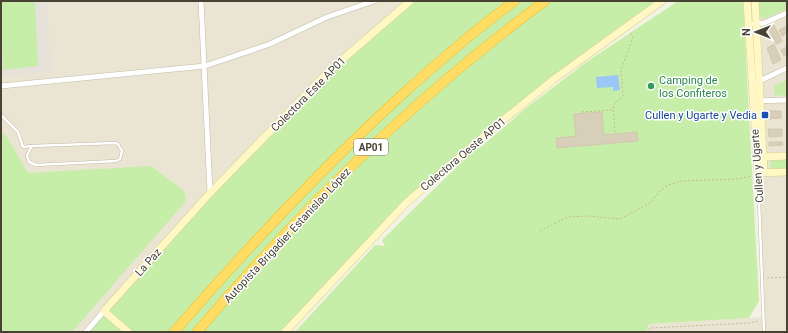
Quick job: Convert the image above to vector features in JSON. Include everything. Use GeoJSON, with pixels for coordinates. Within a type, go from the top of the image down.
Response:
{"type":"FeatureCollection","features":[{"type":"Feature","properties":{"kind":"highway","name":"Autopista Brigadier Estanislao López"},"geometry":{"type":"LineString","coordinates":[[174,332],[287,207],[359,134],[445,56],[515,1]]}},
{"type":"Feature","properties":{"kind":"highway","name":"Autopista Brigadier Estanislao López"},"geometry":{"type":"LineString","coordinates":[[197,332],[300,218],[370,147],[460,68],[508,28],[545,1]]}},
{"type":"Feature","properties":{"kind":"street"},"geometry":{"type":"LineString","coordinates":[[201,1],[210,193]]}},
{"type":"Feature","properties":{"kind":"street"},"geometry":{"type":"LineString","coordinates":[[1,86],[205,66],[270,44],[327,17],[374,1]]}},
{"type":"Feature","properties":{"kind":"street","name":"Colectora Este AP01"},"geometry":{"type":"LineString","coordinates":[[210,193],[328,72],[410,1]]}},
{"type":"Feature","properties":{"kind":"street","name":"Colectora Oeste AP01"},"geometry":{"type":"LineString","coordinates":[[285,332],[406,203],[491,130],[554,79],[662,1]]}},
{"type":"Feature","properties":{"kind":"street","name":"Cullen y Ugarte"},"geometry":{"type":"LineString","coordinates":[[747,1],[752,101],[761,173]]}},
{"type":"Feature","properties":{"kind":"street","name":"Cullen y Ugarte"},"geometry":{"type":"LineString","coordinates":[[755,1],[760,101],[759,157]]}},
{"type":"Feature","properties":{"kind":"street"},"geometry":{"type":"LineString","coordinates":[[748,25],[764,23],[787,12]]}},
{"type":"Feature","properties":{"kind":"street"},"geometry":{"type":"LineString","coordinates":[[752,85],[787,68]]}},
{"type":"Feature","properties":{"kind":"street"},"geometry":{"type":"LineString","coordinates":[[752,101],[787,100]]}},
{"type":"Feature","properties":{"kind":"street"},"geometry":{"type":"LineString","coordinates":[[759,157],[787,156]]}},
{"type":"Feature","properties":{"kind":"street"},"geometry":{"type":"LineString","coordinates":[[761,173],[787,172]]}},
{"type":"Feature","properties":{"kind":"street","name":"La Paz"},"geometry":{"type":"LineString","coordinates":[[86,332],[210,193]]}},
{"type":"Feature","properties":{"kind":"street"},"geometry":{"type":"LineString","coordinates":[[104,311],[128,332]]}},
{"type":"Feature","properties":{"kind":"lane"},"geometry":{"type":"LineString","coordinates":[[1,115],[18,132],[23,147],[32,146],[115,142],[121,147],[122,151],[120,159],[116,161],[36,165],[29,162],[27,155],[29,148],[32,146]]}},
{"type":"Feature","properties":{"kind":"lane","name":"Cullen y Ugarte"},"geometry":{"type":"LineString","coordinates":[[761,173],[764,332]]}},
{"type":"Feature","properties":{"kind":"path"},"geometry":{"type":"LineString","coordinates":[[615,132],[613,106],[623,96],[621,70],[633,37],[627,26]]}},
{"type":"Feature","properties":{"kind":"path"},"geometry":{"type":"LineString","coordinates":[[582,112],[613,110]]}},
{"type":"Feature","properties":{"kind":"path"},"geometry":{"type":"LineString","coordinates":[[540,231],[567,217],[587,216],[620,219],[650,203],[658,192],[668,185],[682,181],[737,179],[750,177],[761,173]]}},
{"type":"Feature","properties":{"kind":"path"},"geometry":{"type":"LineString","coordinates":[[763,279],[787,277]]}},
{"type":"Feature","properties":{"kind":"path"},"geometry":{"type":"LineString","coordinates":[[645,332],[651,328],[758,322],[764,316]]}},
{"type":"Feature","properties":{"kind":"shaded area"},"geometry":{"type":"Polygon","coordinates":[[[1,1],[662,1],[86,332],[1,332],[1,1]]]}},
{"type":"Feature","properties":{"kind":"shaded area"},"geometry":{"type":"Polygon","coordinates":[[[1,1],[47,1],[51,71],[1,77],[1,1]]]}},
{"type":"Feature","properties":{"kind":"shaded area"},"geometry":{"type":"Polygon","coordinates":[[[747,1],[787,1],[787,332],[646,332],[649,324],[764,317],[747,1]]]}},
{"type":"Feature","properties":{"kind":"green space"},"geometry":{"type":"Polygon","coordinates":[[[1,1],[35,1],[38,66],[3,70],[1,1]]]}},
{"type":"Feature","properties":{"kind":"green space"},"geometry":{"type":"Polygon","coordinates":[[[410,1],[662,1],[554,79],[406,203],[285,332],[86,332],[210,193],[328,72],[410,1]]]}},
{"type":"Feature","properties":{"kind":"green space"},"geometry":{"type":"Polygon","coordinates":[[[678,1],[743,1],[759,301],[749,318],[649,324],[646,332],[295,332],[375,245],[385,246],[382,240],[478,146],[482,146],[525,109],[585,63],[678,1]]]}},
{"type":"Feature","properties":{"kind":"green space"},"geometry":{"type":"Polygon","coordinates":[[[757,1],[787,1],[787,9],[763,19],[759,16],[757,1]]]}},
{"type":"Feature","properties":{"kind":"green space"},"geometry":{"type":"Polygon","coordinates":[[[787,80],[787,95],[775,96],[774,86],[787,80]]]}},
{"type":"Feature","properties":{"kind":"green space"},"geometry":{"type":"Polygon","coordinates":[[[1,131],[7,137],[28,173],[151,166],[184,191],[186,201],[72,332],[1,332],[1,131]]]}},
{"type":"Feature","properties":{"kind":"green space"},"geometry":{"type":"Polygon","coordinates":[[[787,159],[787,170],[772,170],[770,168],[770,162],[773,160],[787,159]]]}},
{"type":"Feature","properties":{"kind":"water"},"geometry":{"type":"Polygon","coordinates":[[[618,75],[620,90],[613,91],[613,87],[597,88],[596,77],[618,75]]]}},
{"type":"Feature","properties":{"kind":"building"},"geometry":{"type":"Polygon","coordinates":[[[774,25],[782,41],[776,44],[768,28],[774,25]]]}},
{"type":"Feature","properties":{"kind":"building"},"geometry":{"type":"Polygon","coordinates":[[[787,26],[787,33],[782,36],[779,30],[787,26]]]}},
{"type":"Feature","properties":{"kind":"building"},"geometry":{"type":"Polygon","coordinates":[[[774,44],[781,60],[773,64],[767,48],[774,44]]]}},
{"type":"Feature","properties":{"kind":"building"},"geometry":{"type":"Polygon","coordinates":[[[787,47],[787,54],[784,56],[781,50],[787,47]]]}},
{"type":"Feature","properties":{"kind":"building"},"geometry":{"type":"Polygon","coordinates":[[[767,111],[781,111],[781,118],[768,119],[767,111]]]}},
{"type":"Feature","properties":{"kind":"building"},"geometry":{"type":"Polygon","coordinates":[[[602,112],[604,135],[637,132],[638,141],[557,148],[556,138],[576,136],[574,114],[602,112]]]}},
{"type":"Feature","properties":{"kind":"building"},"geometry":{"type":"Polygon","coordinates":[[[768,129],[782,129],[782,136],[769,137],[768,129]]]}},
{"type":"Feature","properties":{"kind":"building"},"geometry":{"type":"Polygon","coordinates":[[[769,142],[782,142],[783,145],[769,146],[769,142]]]}},
{"type":"Feature","properties":{"kind":"place","name":"Camping de los Confiteros"},"geometry":{"type":"Point","coordinates":[651,86]}},
{"type":"Feature","properties":{"kind":"place","name":"Cullen y Ugarte y Vedia"},"geometry":{"type":"Point","coordinates":[765,115]}}]}
